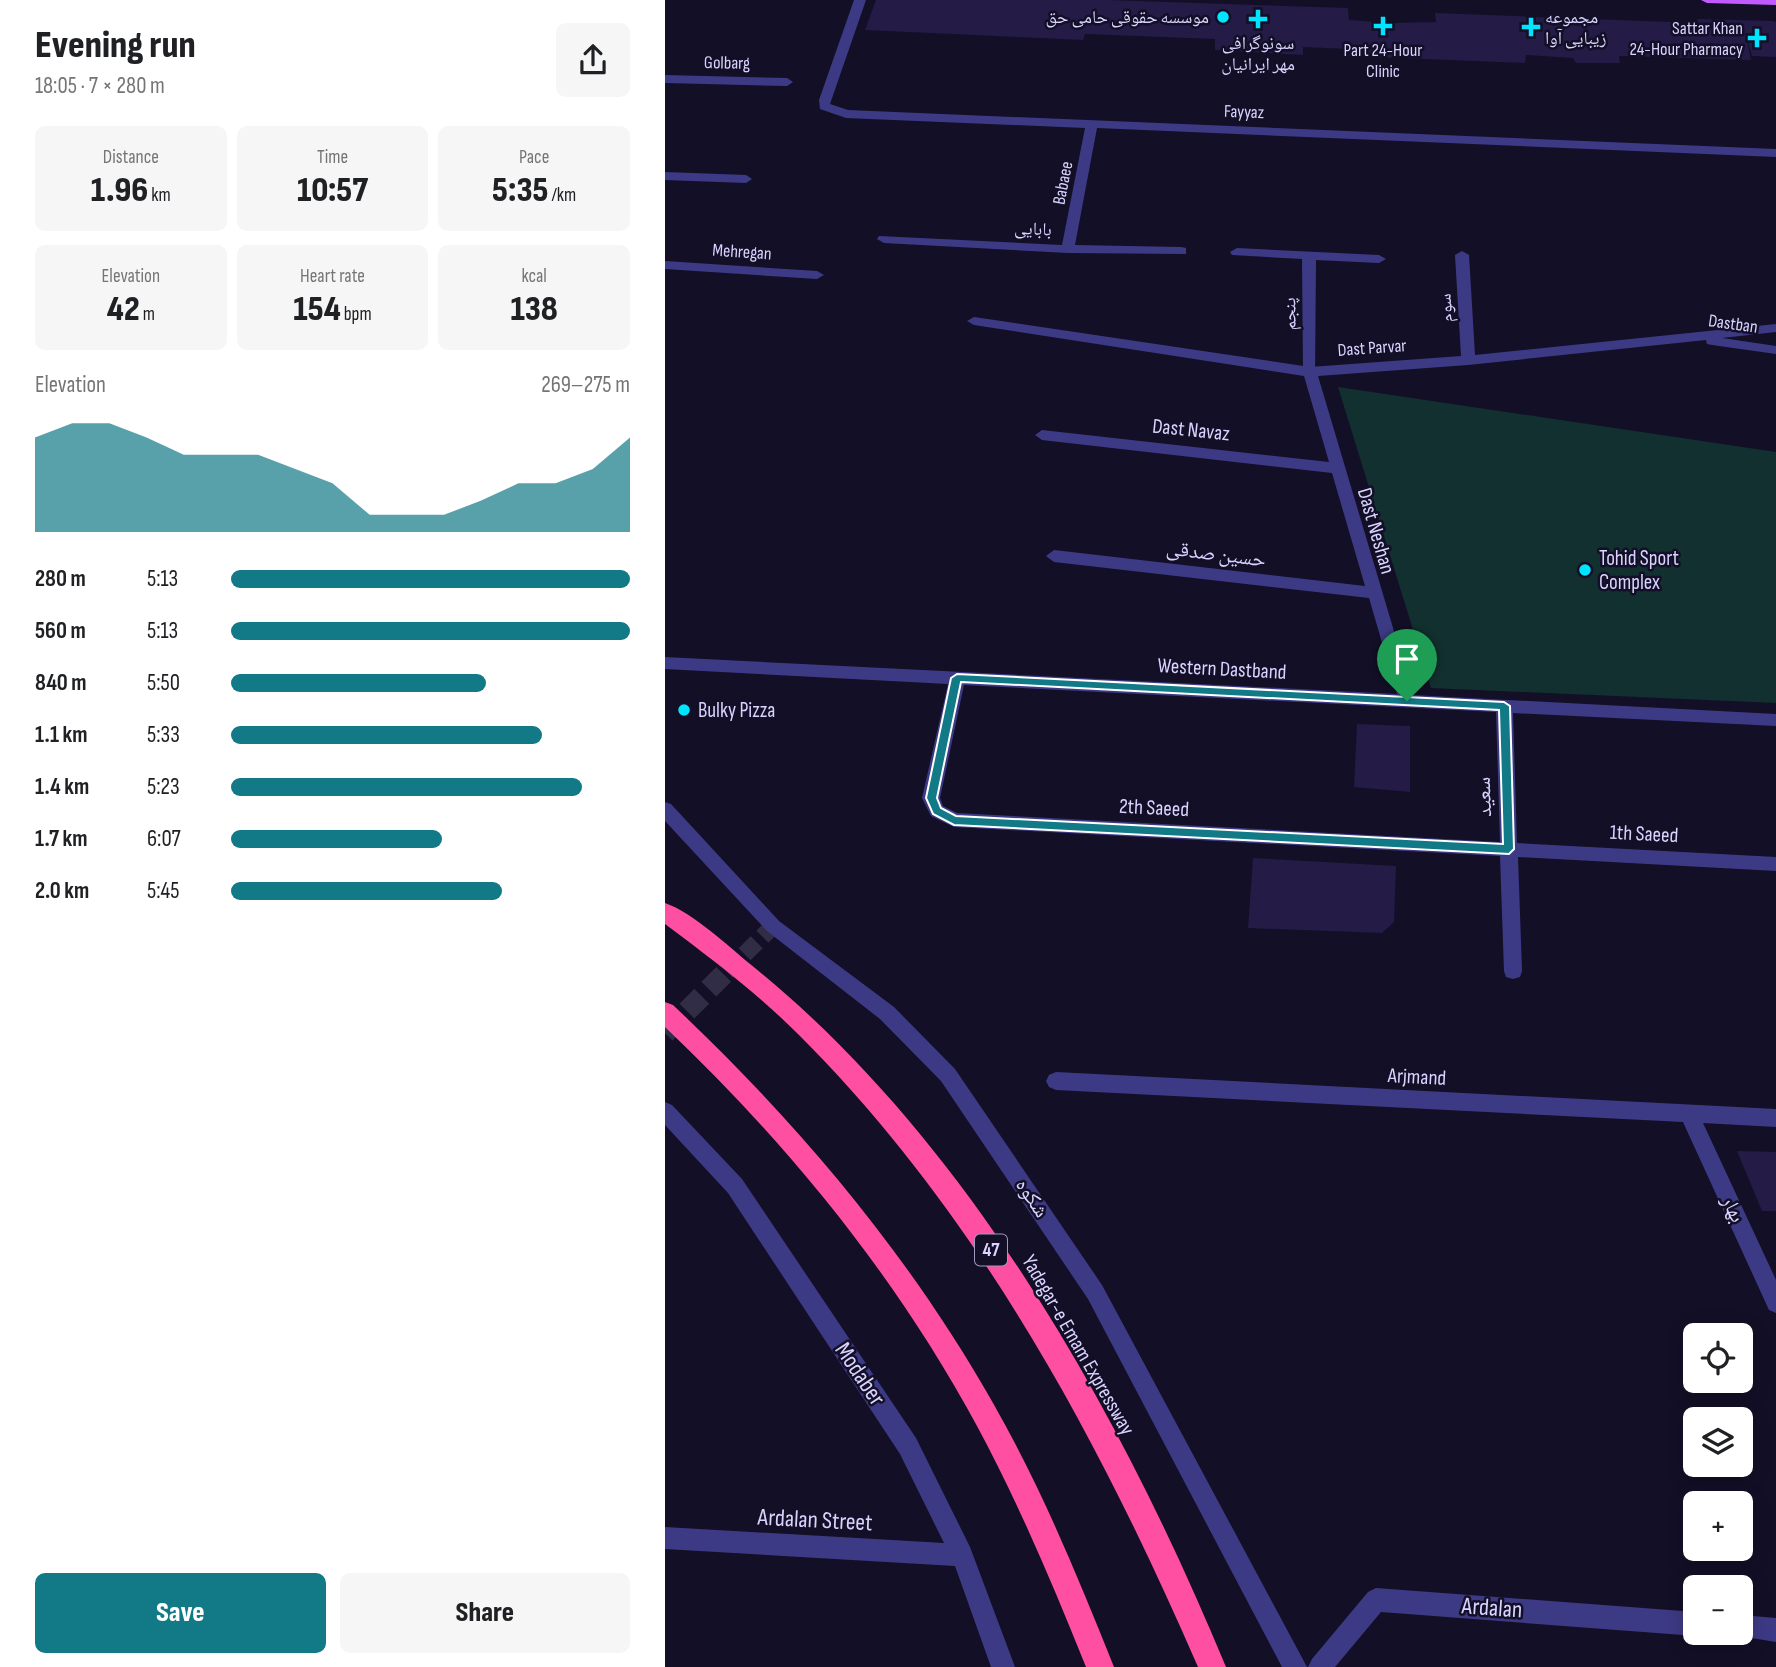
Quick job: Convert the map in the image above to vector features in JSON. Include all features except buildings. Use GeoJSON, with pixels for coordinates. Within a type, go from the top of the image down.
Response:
{"type":"FeatureCollection","features":[{"type":"Feature","properties":{"kind":"highway","name":"Yadegar-e Emam Expressway"},"geometry":{"type":"LineString","coordinates":[[665,912],[724,956],[807,1028],[934,1170],[1007,1274],[1086,1404],[1173,1574],[1212,1667]]}},
{"type":"Feature","properties":{"kind":"highway"},"geometry":{"type":"LineString","coordinates":[[665,1012],[732,1073],[807,1156],[899,1276],[966,1380],[1054,1552],[1101,1667]]}},
{"type":"Feature","properties":{"kind":"main road"},"geometry":{"type":"LineString","coordinates":[[1707,0],[1776,2]]}},
{"type":"Feature","properties":{"kind":"street","name":"Fayyaz"},"geometry":{"type":"LineString","coordinates":[[860,0],[824,106],[846,114],[1776,153]]}},
{"type":"Feature","properties":{"kind":"street","name":"Golbarg"},"geometry":{"type":"LineString","coordinates":[[665,79],[787,82]]}},
{"type":"Feature","properties":{"kind":"street","name":"Babaee"},"geometry":{"type":"LineString","coordinates":[[1068,248],[1092,123]]}},
{"type":"Feature","properties":{"kind":"street"},"geometry":{"type":"LineString","coordinates":[[665,176],[746,179]]}},
{"type":"Feature","properties":{"kind":"street","name":"بابایی"},"geometry":{"type":"LineString","coordinates":[[884,239],[1181,251]]}},
{"type":"Feature","properties":{"kind":"street"},"geometry":{"type":"LineString","coordinates":[[1237,251],[1379,259]]}},
{"type":"Feature","properties":{"kind":"street","name":"پنجم"},"geometry":{"type":"LineString","coordinates":[[1309,255],[1310,372]]}},
{"type":"Feature","properties":{"kind":"street","name":"سوم"},"geometry":{"type":"LineString","coordinates":[[1462,255],[1468,360]]}},
{"type":"Feature","properties":{"kind":"street","name":"Mehregan"},"geometry":{"type":"LineString","coordinates":[[665,265],[817,275]]}},
{"type":"Feature","properties":{"kind":"street","name":"Dast Parvar"},"geometry":{"type":"LineString","coordinates":[[974,321],[1310,372],[1468,360],[1776,328]]}},
{"type":"Feature","properties":{"kind":"street","name":"Dastban"},"geometry":{"type":"LineString","coordinates":[[1685,337],[1776,350]]}},
{"type":"Feature","properties":{"kind":"street","name":"Dast Neshan"},"geometry":{"type":"LineString","coordinates":[[1310,372],[1336,468],[1407,701]]}},
{"type":"Feature","properties":{"kind":"street","name":"Dast Navaz"},"geometry":{"type":"LineString","coordinates":[[1042,435],[1336,468]]}},
{"type":"Feature","properties":{"kind":"street","name":"حسین صدقی"},"geometry":{"type":"LineString","coordinates":[[1054,556],[1373,593]]}},
{"type":"Feature","properties":{"kind":"street","name":"Western Dastband"},"geometry":{"type":"LineString","coordinates":[[665,663],[1776,720]]}},
{"type":"Feature","properties":{"kind":"street","name":"2th Saeed"},"geometry":{"type":"LineString","coordinates":[[957,678],[931,798],[937,811],[954,820],[1509,849]]}},
{"type":"Feature","properties":{"kind":"street","name":"سعید"},"geometry":{"type":"LineString","coordinates":[[1504,706],[1513,971]]}},
{"type":"Feature","properties":{"kind":"street","name":"شکوه"},"geometry":{"type":"LineString","coordinates":[[665,809],[773,926],[887,1013],[948,1075],[1095,1292],[1295,1667]]}},
{"type":"Feature","properties":{"kind":"street","name":"1th Saeed"},"geometry":{"type":"LineString","coordinates":[[1509,849],[1776,864]]}},
{"type":"Feature","properties":{"kind":"street","name":"Arjmand"},"geometry":{"type":"LineString","coordinates":[[1056,1081],[1776,1118]]}},
{"type":"Feature","properties":{"kind":"street","name":"Modaber"},"geometry":{"type":"LineString","coordinates":[[665,1111],[735,1186],[908,1446],[962,1555],[1003,1667]]}},
{"type":"Feature","properties":{"kind":"street","name":"بهار"},"geometry":{"type":"LineString","coordinates":[[1689,1114],[1776,1303]]}},
{"type":"Feature","properties":{"kind":"street","name":"Ardalan Street"},"geometry":{"type":"LineString","coordinates":[[665,1538],[962,1555]]}},
{"type":"Feature","properties":{"kind":"street","name":"Ardalan"},"geometry":{"type":"LineString","coordinates":[[1320,1667],[1376,1600],[1683,1623]]}},
{"type":"Feature","properties":{"kind":"street"},"geometry":{"type":"LineString","coordinates":[[1753,1628],[1776,1630]]}},
{"type":"Feature","properties":{"kind":"green space","name":"Tohid Sport Complex"},"geometry":{"type":"Polygon","coordinates":[[[1338,387],[1776,452],[1776,703],[1431,688],[1338,387]]]}},
{"type":"Feature","properties":{"kind":"tunnel"},"geometry":{"type":"LineString","coordinates":[[727,972],[773,926]]}},
{"type":"Feature","properties":{"kind":"tunnel"},"geometry":{"type":"LineString","coordinates":[[665,1033],[728,970]]}},
{"type":"Feature","properties":{"kind":"place","name":"موسسه حقوقی حامی حق"},"geometry":{"type":"Point","coordinates":[1223,17]}},
{"type":"Feature","properties":{"kind":"place","name":"سونوگرافی مهر ایرانیان"},"geometry":{"type":"Point","coordinates":[1258,19]}},
{"type":"Feature","properties":{"kind":"place","name":"Part 24-Hour Clinic"},"geometry":{"type":"Point","coordinates":[1383,26]}},
{"type":"Feature","properties":{"kind":"place","name":"مجموعه زیبایی آوا"},"geometry":{"type":"Point","coordinates":[1531,27]}},
{"type":"Feature","properties":{"kind":"place","name":"Sattar Khan 24-Hour Pharmacy"},"geometry":{"type":"Point","coordinates":[1757,38]}},
{"type":"Feature","properties":{"kind":"place","name":"Tohid Sport Complex"},"geometry":{"type":"Point","coordinates":[1585,570]}},
{"type":"Feature","properties":{"kind":"place","name":"Bulky Pizza"},"geometry":{"type":"Point","coordinates":[684,710]}},
{"type":"Feature","properties":{"kind":"route"},"geometry":{"type":"LineString","coordinates":[[957,678],[1407,701],[1504,706],[1509,849],[954,820],[937,811],[931,798],[957,678]]}}]}
